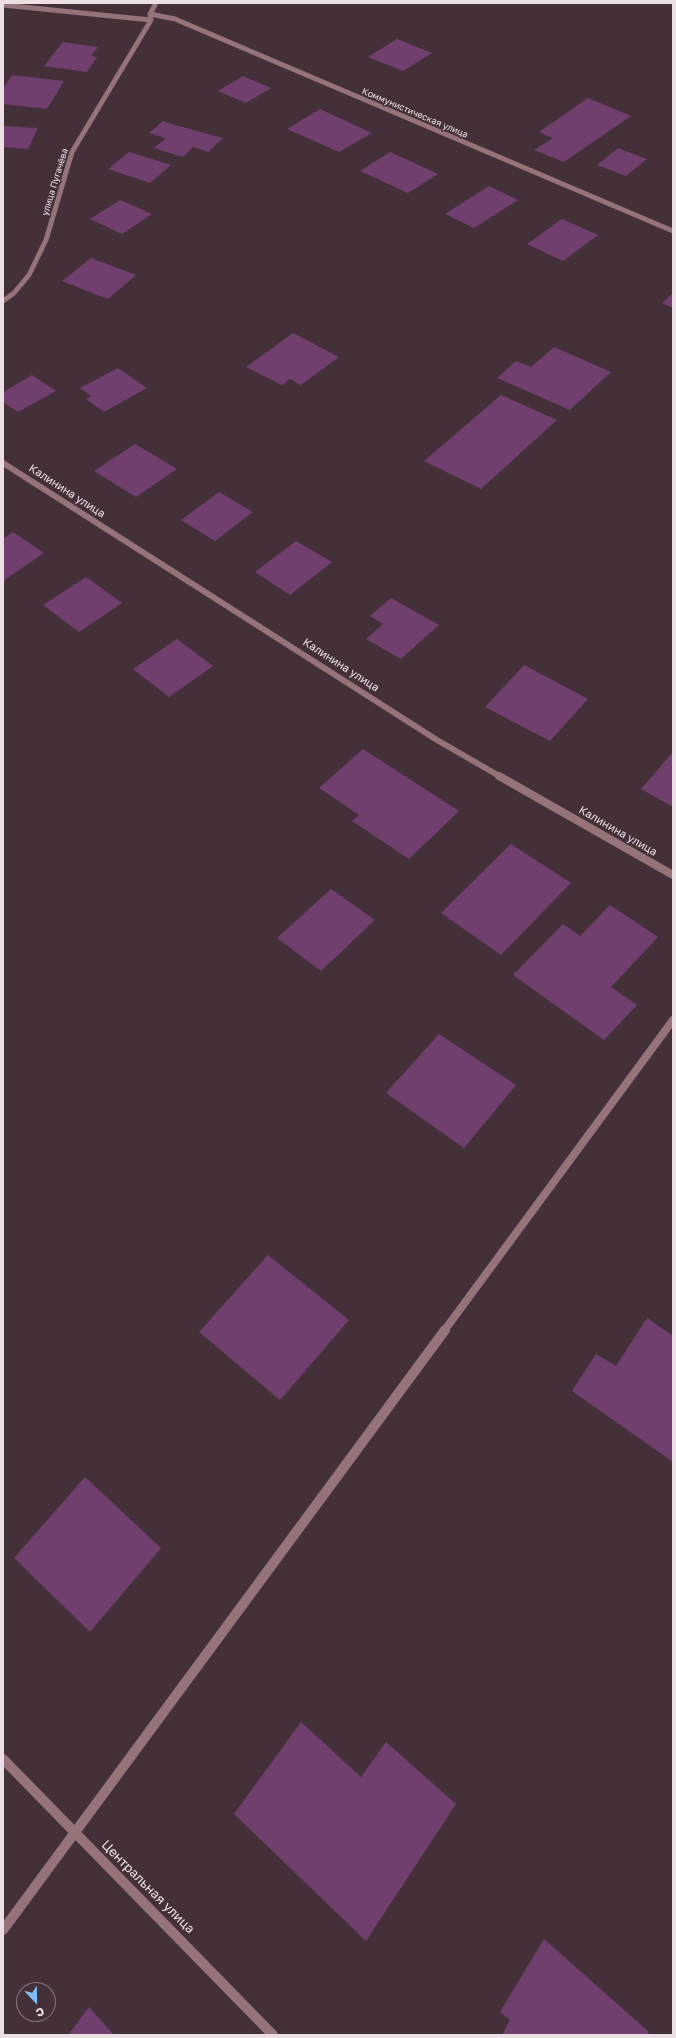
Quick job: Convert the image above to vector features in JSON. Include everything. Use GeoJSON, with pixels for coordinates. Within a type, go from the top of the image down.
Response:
{"type":"FeatureCollection","features":[{"type":"Feature","properties":{"kind":"street"},"geometry":{"type":"LineString","coordinates":[[3,5],[151,20],[150,14],[156,3]]}},
{"type":"Feature","properties":{"kind":"street","name":"Коммунистическая улица"},"geometry":{"type":"LineString","coordinates":[[150,14],[175,19],[673,232]]}},
{"type":"Feature","properties":{"kind":"street","name":"улица Пугачёва"},"geometry":{"type":"LineString","coordinates":[[3,301],[14,293],[28,275],[46,240],[72,152],[151,20]]}},
{"type":"Feature","properties":{"kind":"street","name":"Калинина улица"},"geometry":{"type":"LineString","coordinates":[[3,463],[437,740],[673,875]]}},
{"type":"Feature","properties":{"kind":"street"},"geometry":{"type":"LineString","coordinates":[[3,1930],[673,1020]]}},
{"type":"Feature","properties":{"kind":"street","name":"Центральная улица"},"geometry":{"type":"LineString","coordinates":[[3,1758],[74,1833],[273,2035]]}},
{"type":"Feature","properties":{"kind":"building"},"geometry":{"type":"Polygon","coordinates":[[[397,39],[432,53],[403,71],[368,57],[397,39]]]}},
{"type":"Feature","properties":{"kind":"building"},"geometry":{"type":"Polygon","coordinates":[[[63,42],[98,47],[91,56],[97,57],[87,72],[44,66],[63,42]]]}},
{"type":"Feature","properties":{"kind":"building"},"geometry":{"type":"Polygon","coordinates":[[[12,75],[64,81],[47,109],[3,104],[3,89],[12,75]]]}},
{"type":"Feature","properties":{"kind":"building"},"geometry":{"type":"Polygon","coordinates":[[[243,76],[271,88],[246,103],[218,91],[243,76]]]}},
{"type":"Feature","properties":{"kind":"building"},"geometry":{"type":"Polygon","coordinates":[[[588,98],[631,116],[564,162],[534,150],[553,138],[539,132],[588,98]]]}},
{"type":"Feature","properties":{"kind":"building"},"geometry":{"type":"Polygon","coordinates":[[[320,109],[372,133],[339,152],[287,129],[320,109]]]}},
{"type":"Feature","properties":{"kind":"building"},"geometry":{"type":"Polygon","coordinates":[[[163,121],[223,138],[208,152],[193,147],[183,157],[154,148],[166,138],[149,133],[163,121]]]}},
{"type":"Feature","properties":{"kind":"building"},"geometry":{"type":"Polygon","coordinates":[[[3,126],[38,128],[28,149],[3,147],[3,126]]]}},
{"type":"Feature","properties":{"kind":"building"},"geometry":{"type":"Polygon","coordinates":[[[618,148],[647,159],[626,176],[597,165],[618,148]]]}},
{"type":"Feature","properties":{"kind":"building"},"geometry":{"type":"Polygon","coordinates":[[[129,152],[171,165],[150,183],[108,169],[129,152]]]}},
{"type":"Feature","properties":{"kind":"building"},"geometry":{"type":"Polygon","coordinates":[[[390,152],[438,174],[408,193],[360,171],[390,152]]]}},
{"type":"Feature","properties":{"kind":"building"},"geometry":{"type":"Polygon","coordinates":[[[489,186],[518,200],[474,228],[445,214],[489,186]]]}},
{"type":"Feature","properties":{"kind":"building"},"geometry":{"type":"Polygon","coordinates":[[[120,200],[152,214],[122,234],[90,219],[120,200]]]}},
{"type":"Feature","properties":{"kind":"building"},"geometry":{"type":"Polygon","coordinates":[[[562,219],[598,235],[563,261],[527,244],[562,219]]]}},
{"type":"Feature","properties":{"kind":"building"},"geometry":{"type":"Polygon","coordinates":[[[91,258],[136,275],[108,299],[62,281],[91,258]]]}},
{"type":"Feature","properties":{"kind":"building"},"geometry":{"type":"Polygon","coordinates":[[[673,293],[673,308],[662,303],[673,293]]]}},
{"type":"Feature","properties":{"kind":"building"},"geometry":{"type":"Polygon","coordinates":[[[293,333],[339,357],[301,385],[290,379],[282,385],[246,367],[293,333]]]}},
{"type":"Feature","properties":{"kind":"building"},"geometry":{"type":"Polygon","coordinates":[[[554,347],[611,372],[570,410],[497,378],[516,361],[531,367],[554,347]]]}},
{"type":"Feature","properties":{"kind":"building"},"geometry":{"type":"Polygon","coordinates":[[[118,368],[147,388],[104,412],[86,399],[91,396],[80,388],[118,368]]]}},
{"type":"Feature","properties":{"kind":"building"},"geometry":{"type":"Polygon","coordinates":[[[32,375],[56,391],[18,412],[3,402],[3,392],[32,375]]]}},
{"type":"Feature","properties":{"kind":"building"},"geometry":{"type":"Polygon","coordinates":[[[501,395],[557,420],[481,489],[424,461],[501,395]]]}},
{"type":"Feature","properties":{"kind":"building"},"geometry":{"type":"Polygon","coordinates":[[[135,444],[177,469],[136,497],[94,471],[135,444]]]}},
{"type":"Feature","properties":{"kind":"building"},"geometry":{"type":"Polygon","coordinates":[[[219,492],[253,512],[215,541],[181,520],[219,492]]]}},
{"type":"Feature","properties":{"kind":"building"},"geometry":{"type":"Polygon","coordinates":[[[13,532],[44,553],[3,581],[3,539],[13,532]]]}},
{"type":"Feature","properties":{"kind":"building"},"geometry":{"type":"Polygon","coordinates":[[[296,541],[332,562],[290,595],[255,572],[296,541]]]}},
{"type":"Feature","properties":{"kind":"building"},"geometry":{"type":"Polygon","coordinates":[[[86,577],[122,603],[79,632],[43,605],[86,577]]]}},
{"type":"Feature","properties":{"kind":"building"},"geometry":{"type":"Polygon","coordinates":[[[391,598],[439,625],[401,659],[366,639],[383,624],[370,616],[391,598]]]}},
{"type":"Feature","properties":{"kind":"building"},"geometry":{"type":"Polygon","coordinates":[[[177,639],[213,666],[169,697],[133,669],[177,639]]]}},
{"type":"Feature","properties":{"kind":"building"},"geometry":{"type":"Polygon","coordinates":[[[524,665],[588,699],[550,741],[485,707],[524,665]]]}},
{"type":"Feature","properties":{"kind":"building"},"geometry":{"type":"Polygon","coordinates":[[[363,749],[459,811],[409,859],[352,821],[359,815],[319,788],[363,749]]]}},
{"type":"Feature","properties":{"kind":"building"},"geometry":{"type":"Polygon","coordinates":[[[673,752],[673,807],[641,789],[673,752]]]}},
{"type":"Feature","properties":{"kind":"building"},"geometry":{"type":"Polygon","coordinates":[[[511,844],[571,883],[501,955],[441,913],[511,844]]]}},
{"type":"Feature","properties":{"kind":"building"},"geometry":{"type":"Polygon","coordinates":[[[331,889],[375,920],[321,971],[277,938],[331,889]]]}},
{"type":"Feature","properties":{"kind":"building"},"geometry":{"type":"Polygon","coordinates":[[[610,905],[658,937],[611,987],[637,1005],[604,1040],[513,975],[563,924],[580,936],[610,905]]]}},
{"type":"Feature","properties":{"kind":"building"},"geometry":{"type":"Polygon","coordinates":[[[439,1034],[516,1085],[464,1148],[386,1093],[439,1034]]]}},
{"type":"Feature","properties":{"kind":"building"},"geometry":{"type":"Polygon","coordinates":[[[268,1255],[349,1320],[280,1400],[199,1332],[268,1255]]]}},
{"type":"Feature","properties":{"kind":"building"},"geometry":{"type":"Polygon","coordinates":[[[647,1318],[673,1336],[673,1462],[572,1391],[596,1354],[616,1366],[647,1318]]]}},
{"type":"Feature","properties":{"kind":"building"},"geometry":{"type":"Polygon","coordinates":[[[85,1477],[161,1548],[90,1632],[14,1558],[85,1477]]]}},
{"type":"Feature","properties":{"kind":"building"},"geometry":{"type":"Polygon","coordinates":[[[301,1722],[361,1777],[386,1742],[456,1804],[366,1941],[234,1814],[301,1722]]]}},
{"type":"Feature","properties":{"kind":"building"},"geometry":{"type":"Polygon","coordinates":[[[544,1939],[649,2032],[647,2035],[502,2035],[510,2020],[500,2012],[544,1939]]]}},
{"type":"Feature","properties":{"kind":"building"},"geometry":{"type":"Polygon","coordinates":[[[89,2007],[114,2035],[68,2035],[89,2007]]]}}]}
